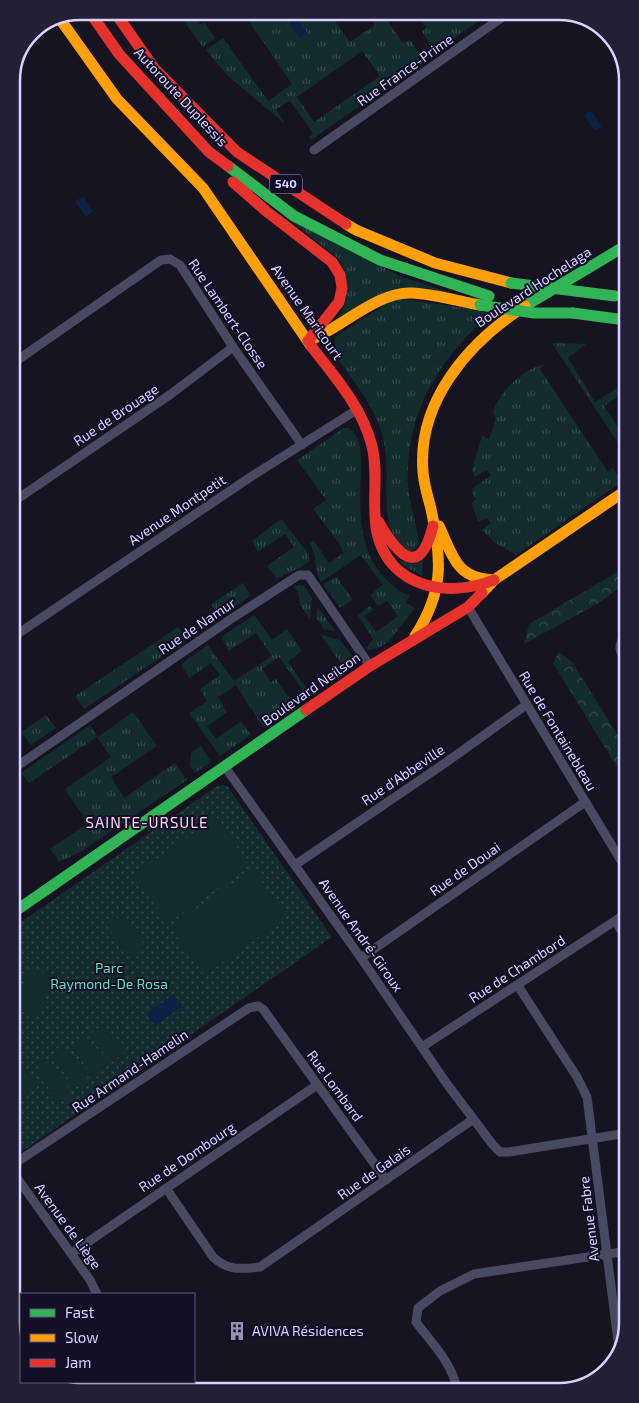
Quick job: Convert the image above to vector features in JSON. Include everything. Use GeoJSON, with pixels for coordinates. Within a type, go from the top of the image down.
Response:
{"type":"FeatureCollection","features":[{"type":"Feature","properties":{"kind":"main road","name":"Autoroute Duplessis"},"geometry":{"type":"LineString","coordinates":[[95,20],[120,54],[209,152],[294,216],[388,263],[484,301],[619,319]]}},
{"type":"Feature","properties":{"kind":"main road","name":"Autoroute Duplessis"},"geometry":{"type":"LineString","coordinates":[[120,20],[154,68],[237,152],[356,230],[435,262],[511,283],[555,290],[619,296]]}},
{"type":"Feature","properties":{"kind":"main road","name":"Avenue Maricourt"},"geometry":{"type":"LineString","coordinates":[[63,23],[117,99],[203,188],[308,342],[358,409],[372,447],[376,517],[380,545],[390,563],[413,581],[439,587],[472,589],[494,580]]}},
{"type":"Feature","properties":{"kind":"main road"},"geometry":{"type":"LineString","coordinates":[[120,54],[131,75],[198,151],[266,212],[332,262],[340,275],[342,288],[339,302],[308,342]]}},
{"type":"Feature","properties":{"kind":"main road","name":"Boulevard Hochelaga"},"geometry":{"type":"LineString","coordinates":[[412,641],[429,616],[439,587],[440,555],[423,470],[424,443],[435,406],[457,365],[493,329],[619,250]]}},
{"type":"Feature","properties":{"kind":"main road"},"geometry":{"type":"LineString","coordinates":[[308,342],[326,336],[375,304],[399,294],[410,293],[484,301]]}},
{"type":"Feature","properties":{"kind":"main road","name":"Boulevard Neilson"},"geometry":{"type":"LineString","coordinates":[[20,908],[370,666],[468,607],[494,580],[619,495]]}},
{"type":"Feature","properties":{"kind":"main road"},"geometry":{"type":"LineString","coordinates":[[376,517],[391,544],[399,552],[405,556],[416,557],[424,551],[430,538],[433,525],[430,508]]}},
{"type":"Feature","properties":{"kind":"main road"},"geometry":{"type":"LineString","coordinates":[[430,508],[452,556],[464,574],[480,580],[494,580]]}},
{"type":"Feature","properties":{"kind":"street","name":"Rue France-Prime"},"geometry":{"type":"LineString","coordinates":[[314,150],[498,20]]}},
{"type":"Feature","properties":{"kind":"street","name":"Rue Lambert-Closse"},"geometry":{"type":"LineString","coordinates":[[20,358],[161,260],[170,259],[180,266],[233,347],[302,445]]}},
{"type":"Feature","properties":{"kind":"street","name":"Rue de Brouage"},"geometry":{"type":"LineString","coordinates":[[20,497],[171,394],[233,347]]}},
{"type":"Feature","properties":{"kind":"street","name":"Avenue Montpetit"},"geometry":{"type":"LineString","coordinates":[[20,632],[252,476],[358,409]]}},
{"type":"Feature","properties":{"kind":"street","name":"Rue de Namur"},"geometry":{"type":"LineString","coordinates":[[20,764],[231,619],[299,575],[308,575],[370,666]]}},
{"type":"Feature","properties":{"kind":"street","name":"Rue de Fontainebleau"},"geometry":{"type":"LineString","coordinates":[[468,607],[619,858]]}},
{"type":"Feature","properties":{"kind":"street","name":"Rue d'Abbeville"},"geometry":{"type":"LineString","coordinates":[[295,865],[448,761],[526,705]]}},
{"type":"Feature","properties":{"kind":"street","name":"Avenue André-Giroux"},"geometry":{"type":"LineString","coordinates":[[225,767],[362,958],[472,1120]]}},
{"type":"Feature","properties":{"kind":"street","name":"Rue de Douai"},"geometry":{"type":"LineString","coordinates":[[362,958],[585,802]]}},
{"type":"Feature","properties":{"kind":"street","name":"Rue de Chambord"},"geometry":{"type":"LineString","coordinates":[[422,1047],[518,986],[619,918]]}},
{"type":"Feature","properties":{"kind":"street"},"geometry":{"type":"LineString","coordinates":[[615,921],[619,927]]}},
{"type":"Feature","properties":{"kind":"street","name":"Avenue Fabre"},"geometry":{"type":"LineString","coordinates":[[518,986],[583,1087],[587,1097],[617,1337]]}},
{"type":"Feature","properties":{"kind":"street","name":"Rue Armand-Hamelin"},"geometry":{"type":"LineString","coordinates":[[20,1160],[249,1008],[258,1006],[263,1009]]}},
{"type":"Feature","properties":{"kind":"street","name":"Rue Lombard"},"geometry":{"type":"LineString","coordinates":[[263,1009],[386,1180]]}},
{"type":"Feature","properties":{"kind":"street","name":"Rue de Dombourg"},"geometry":{"type":"LineString","coordinates":[[72,1254],[317,1085]]}},
{"type":"Feature","properties":{"kind":"street"},"geometry":{"type":"LineString","coordinates":[[472,1120],[500,1152],[619,1134]]}},
{"type":"Feature","properties":{"kind":"street","name":"Rue de Galais"},"geometry":{"type":"LineString","coordinates":[[166,1188],[213,1257],[222,1266],[260,1267],[472,1120]]}},
{"type":"Feature","properties":{"kind":"street","name":"Avenue de Liège"},"geometry":{"type":"LineString","coordinates":[[20,1183],[72,1254],[96,1293]]}},
{"type":"Feature","properties":{"kind":"street"},"geometry":{"type":"LineString","coordinates":[[456,1383],[445,1360],[416,1322],[418,1308],[440,1291],[474,1274],[619,1252]]}},
{"type":"Feature","properties":{"kind":"green space"},"geometry":{"type":"Polygon","coordinates":[[[183,20],[197,20],[200,24],[205,23],[215,38],[203,47],[183,20]]]}},
{"type":"Feature","properties":{"kind":"green space"},"geometry":{"type":"Polygon","coordinates":[[[248,20],[334,20],[350,42],[375,25],[372,20],[387,20],[403,43],[410,40],[419,56],[415,67],[311,140],[309,137],[313,133],[290,101],[276,109],[285,124],[227,75],[206,50],[223,38],[268,101],[292,84],[248,20]],[[362,51],[297,97],[314,122],[380,76],[362,51]]]}},
{"type":"Feature","properties":{"kind":"green space"},"geometry":{"type":"Polygon","coordinates":[[[421,20],[480,20],[440,48],[431,45],[422,32],[426,27],[421,20]]]}},
{"type":"Feature","properties":{"kind":"green space"},"geometry":{"type":"Polygon","coordinates":[[[285,216],[400,276],[458,295],[417,290],[325,328],[339,316],[344,307],[346,289],[342,263],[285,216]]]}},
{"type":"Feature","properties":{"kind":"green space"},"geometry":{"type":"Polygon","coordinates":[[[395,298],[494,312],[458,347],[443,366],[430,387],[420,409],[409,457],[408,483],[419,544],[413,551],[404,551],[395,539],[390,526],[386,498],[386,453],[380,427],[363,394],[334,353],[335,337],[395,298]]]}},
{"type":"Feature","properties":{"kind":"green space"},"geometry":{"type":"Polygon","coordinates":[[[552,343],[586,344],[568,358],[595,402],[619,387],[619,396],[604,406],[619,428],[619,444],[552,343]]]}},
{"type":"Feature","properties":{"kind":"green space"},"geometry":{"type":"Polygon","coordinates":[[[545,364],[540,369],[608,472],[613,468],[619,477],[619,484],[516,555],[494,542],[482,530],[490,523],[487,518],[478,522],[472,503],[476,499],[472,493],[473,488],[491,475],[487,470],[475,477],[472,470],[482,436],[489,439],[496,418],[493,414],[495,406],[505,390],[521,376],[537,366],[545,364]]]}},
{"type":"Feature","properties":{"kind":"green space"},"geometry":{"type":"Polygon","coordinates":[[[344,428],[349,428],[358,439],[361,456],[360,503],[362,529],[369,554],[384,577],[409,596],[406,603],[415,608],[390,640],[381,647],[368,650],[366,648],[373,639],[358,615],[370,606],[373,610],[364,616],[376,632],[398,616],[387,601],[378,606],[370,595],[383,585],[361,555],[321,582],[310,543],[314,541],[329,563],[344,553],[339,543],[313,509],[326,500],[297,460],[344,428]]]}},
{"type":"Feature","properties":{"kind":"green space"},"geometry":{"type":"Polygon","coordinates":[[[281,519],[309,554],[309,561],[304,566],[277,579],[267,566],[294,547],[285,534],[258,552],[252,541],[281,519]]]}},
{"type":"Feature","properties":{"kind":"green space"},"geometry":{"type":"Polygon","coordinates":[[[423,559],[422,576],[400,563],[401,561],[414,564],[423,559]]]}},
{"type":"Feature","properties":{"kind":"green space"},"geometry":{"type":"Polygon","coordinates":[[[619,571],[619,588],[599,603],[524,644],[529,624],[619,571]]]}},
{"type":"Feature","properties":{"kind":"green space"},"geometry":{"type":"Polygon","coordinates":[[[337,577],[353,600],[340,608],[323,584],[337,577]]]}},
{"type":"Feature","properties":{"kind":"green space"},"geometry":{"type":"Polygon","coordinates":[[[243,583],[251,596],[219,617],[211,604],[243,583]]]}},
{"type":"Feature","properties":{"kind":"green space"},"geometry":{"type":"Polygon","coordinates":[[[298,585],[304,586],[312,598],[310,619],[300,604],[298,592],[294,587],[298,585]]]}},
{"type":"Feature","properties":{"kind":"green space"},"geometry":{"type":"Polygon","coordinates":[[[318,607],[335,631],[324,629],[316,617],[318,607]]]}},
{"type":"Feature","properties":{"kind":"green space"},"geometry":{"type":"Polygon","coordinates":[[[254,615],[272,640],[287,629],[302,651],[288,662],[306,688],[313,684],[317,689],[307,696],[279,657],[262,669],[271,682],[276,679],[294,706],[263,727],[236,685],[218,697],[227,712],[207,726],[216,739],[241,721],[251,735],[220,756],[189,713],[207,701],[200,689],[220,675],[211,663],[189,678],[181,664],[208,645],[234,681],[272,656],[256,633],[229,651],[221,637],[254,615]]]}},
{"type":"Feature","properties":{"kind":"green space"},"geometry":{"type":"Polygon","coordinates":[[[178,627],[186,640],[84,709],[75,696],[178,627]]]}},
{"type":"Feature","properties":{"kind":"green space"},"geometry":{"type":"Polygon","coordinates":[[[321,635],[340,640],[352,655],[351,666],[339,674],[335,668],[341,664],[321,635]]]}},
{"type":"Feature","properties":{"kind":"green space"},"geometry":{"type":"Polygon","coordinates":[[[559,652],[572,662],[619,737],[619,771],[553,663],[559,652]]]}},
{"type":"Feature","properties":{"kind":"green space"},"geometry":{"type":"Polygon","coordinates":[[[133,712],[157,746],[111,777],[124,798],[175,763],[187,780],[82,851],[59,862],[50,849],[88,823],[65,789],[111,757],[97,737],[29,783],[21,773],[90,725],[98,737],[133,712]]]}},
{"type":"Feature","properties":{"kind":"green space"},"geometry":{"type":"Polygon","coordinates":[[[46,715],[56,728],[31,745],[21,732],[46,715]]]}},
{"type":"Feature","properties":{"kind":"green space"},"geometry":{"type":"Polygon","coordinates":[[[201,746],[211,762],[195,773],[190,766],[191,753],[201,746]]]}},
{"type":"Feature","properties":{"kind":"green space","name":"Parc Raymond-De Rosa"},"geometry":{"type":"Polygon","coordinates":[[[224,785],[228,787],[332,937],[20,1153],[20,923],[217,786],[224,785]]]}},
{"type":"Feature","properties":{"kind":"green space"},"geometry":{"type":"Polygon","coordinates":[[[216,817],[250,865],[168,923],[134,875],[216,817]]]}},
{"type":"Feature","properties":{"kind":"green space"},"geometry":{"type":"Polygon","coordinates":[[[253,869],[287,917],[204,975],[170,927],[253,869]]]}},
{"type":"Feature","properties":{"kind":"green space"},"geometry":{"type":"Polygon","coordinates":[[[124,914],[145,946],[128,957],[107,925],[124,914]]]}},
{"type":"Feature","properties":{"kind":"green space"},"geometry":{"type":"Polygon","coordinates":[[[29,967],[52,975],[38,1017],[20,1011],[20,994],[29,967]]]}},
{"type":"Feature","properties":{"kind":"green space"},"geometry":{"type":"Polygon","coordinates":[[[104,1024],[124,1053],[110,1063],[90,1034],[104,1024]]]}},
{"type":"Feature","properties":{"kind":"green space"},"geometry":{"type":"Polygon","coordinates":[[[86,1036],[106,1066],[92,1075],[72,1046],[86,1036]]]}},
{"type":"Feature","properties":{"kind":"green space"},"geometry":{"type":"Polygon","coordinates":[[[62,1046],[65,1051],[68,1049],[88,1078],[85,1080],[88,1085],[81,1090],[77,1085],[74,1087],[54,1058],[57,1056],[54,1051],[62,1046]]]}},
{"type":"Feature","properties":{"kind":"green space"},"geometry":{"type":"Polygon","coordinates":[[[44,1059],[47,1063],[50,1061],[70,1090],[67,1092],[70,1097],[63,1102],[60,1098],[57,1100],[36,1070],[39,1068],[36,1064],[44,1059]]]}},
{"type":"Feature","properties":{"kind":"green space"},"geometry":{"type":"Polygon","coordinates":[[[20,1063],[37,1087],[20,1099],[20,1063]]]}},
{"type":"Feature","properties":{"kind":"water"},"geometry":{"type":"Polygon","coordinates":[[[298,20],[307,33],[300,38],[289,23],[298,20]]]}},
{"type":"Feature","properties":{"kind":"water"},"geometry":{"type":"Polygon","coordinates":[[[591,111],[602,126],[595,131],[584,116],[591,111]]]}},
{"type":"Feature","properties":{"kind":"water"},"geometry":{"type":"Polygon","coordinates":[[[83,196],[93,211],[86,217],[75,202],[83,196]]]}},
{"type":"Feature","properties":{"kind":"water"},"geometry":{"type":"Polygon","coordinates":[[[173,995],[182,1006],[155,1026],[146,1014],[173,995]]]}},
{"type":"Feature","properties":{"kind":"traffic: fast"},"geometry":{"type":"LineString","coordinates":[[228,166],[294,216],[380,260],[489,296]]}},
{"type":"Feature","properties":{"kind":"traffic: fast"},"geometry":{"type":"LineString","coordinates":[[525,306],[619,250]]}},
{"type":"Feature","properties":{"kind":"traffic: fast"},"geometry":{"type":"LineString","coordinates":[[511,283],[615,296]]}},
{"type":"Feature","properties":{"kind":"traffic: fast"},"geometry":{"type":"LineString","coordinates":[[480,305],[534,313],[573,313]]}},
{"type":"Feature","properties":{"kind":"traffic: fast"},"geometry":{"type":"LineString","coordinates":[[573,313],[619,319]]}},
{"type":"Feature","properties":{"kind":"traffic: fast"},"geometry":{"type":"LineString","coordinates":[[20,908],[306,710]]}},
{"type":"Feature","properties":{"kind":"traffic: slow"},"geometry":{"type":"LineString","coordinates":[[63,23],[117,99],[203,188],[311,346]]}},
{"type":"Feature","properties":{"kind":"traffic: slow"},"geometry":{"type":"LineString","coordinates":[[346,224],[435,263],[511,283]]}},
{"type":"Feature","properties":{"kind":"traffic: slow"},"geometry":{"type":"LineString","coordinates":[[308,341],[372,304],[399,294],[429,295],[480,305]]}},
{"type":"Feature","properties":{"kind":"traffic: slow"},"geometry":{"type":"LineString","coordinates":[[415,636],[431,605],[438,575],[435,527],[423,472],[423,446],[429,421],[438,398],[451,376],[467,356],[485,337],[525,306]]}},
{"type":"Feature","properties":{"kind":"traffic: slow"},"geometry":{"type":"LineString","coordinates":[[482,593],[494,580],[619,495]]}},
{"type":"Feature","properties":{"kind":"traffic: slow"},"geometry":{"type":"LineString","coordinates":[[439,526],[452,555],[463,570],[470,575],[493,580]]}},
{"type":"Feature","properties":{"kind":"traffic: jam"},"geometry":{"type":"LineString","coordinates":[[95,20],[119,54],[209,152],[228,166]]}},
{"type":"Feature","properties":{"kind":"traffic: jam"},"geometry":{"type":"LineString","coordinates":[[120,20],[154,68],[237,152],[346,224]]}},
{"type":"Feature","properties":{"kind":"traffic: jam"},"geometry":{"type":"LineString","coordinates":[[233,182],[266,211],[332,262],[340,275],[342,288],[339,302],[308,341]]}},
{"type":"Feature","properties":{"kind":"traffic: jam"},"geometry":{"type":"LineString","coordinates":[[311,346],[347,393],[362,418],[374,457],[375,522],[377,533],[384,552],[394,566],[408,577],[423,584],[441,588],[459,588],[494,580]]}},
{"type":"Feature","properties":{"kind":"traffic: jam"},"geometry":{"type":"LineString","coordinates":[[378,521],[392,543],[407,556],[414,557],[421,553],[433,526]]}},
{"type":"Feature","properties":{"kind":"traffic: jam"},"geometry":{"type":"LineString","coordinates":[[306,710],[370,666],[468,607],[482,593]]}},
{"type":"Feature","properties":{"kind":"place","name":"AVIVA Résidences"},"geometry":{"type":"Point","coordinates":[237,1331]}},
{"type":"Feature","properties":{"kind":"district","name":"SAINTE-URSULE"},"geometry":{"type":"Point","coordinates":[147,823]}}]}
